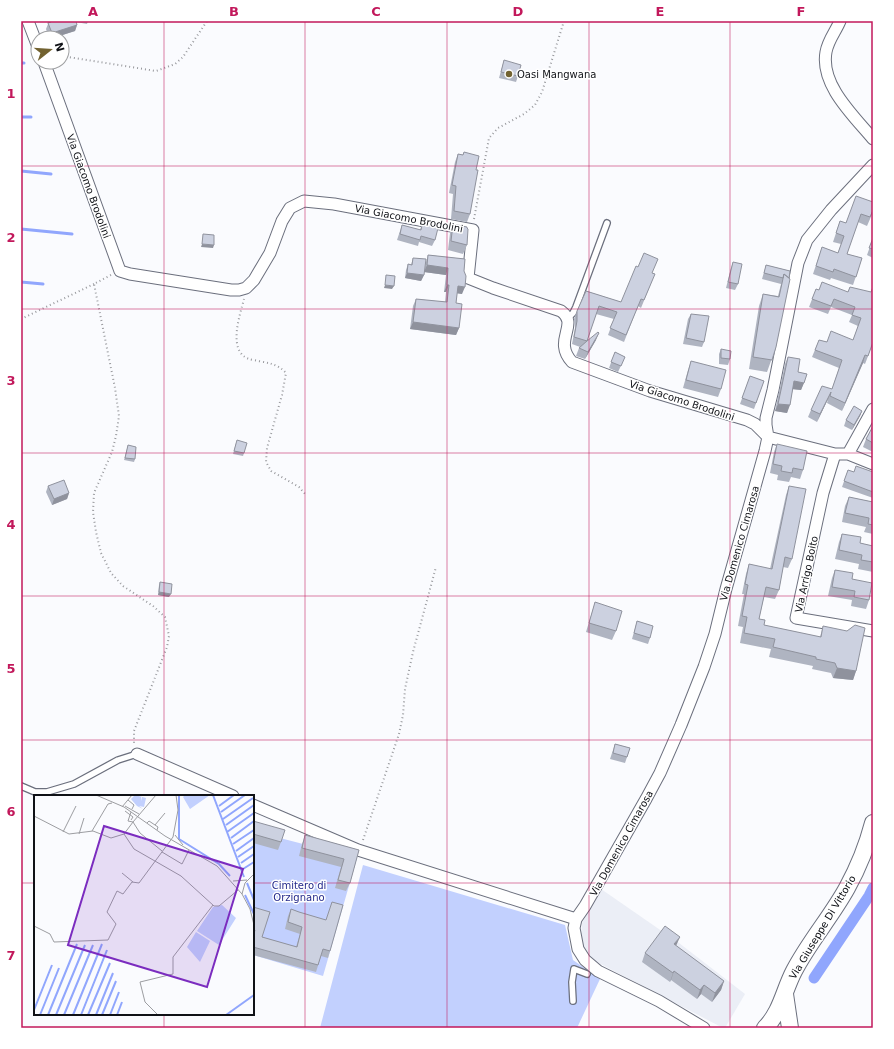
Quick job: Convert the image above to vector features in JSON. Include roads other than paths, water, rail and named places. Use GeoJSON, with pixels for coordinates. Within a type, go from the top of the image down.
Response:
{"type":"FeatureCollection","features":[{"type":"Feature","properties":{"kind":"main road","name":"Via Giuseppe Di Vittorio"},"geometry":{"type":"LineString","coordinates":[[765,1028],[776,1016],[794,970],[846,889],[859,864],[873,823]]}},
{"type":"Feature","properties":{"kind":"main road"},"geometry":{"type":"LineString","coordinates":[[785,994],[790,1028]]}},
{"type":"Feature","properties":{"kind":"street"},"geometry":{"type":"LineString","coordinates":[[840,21],[828,43],[826,51],[825,58],[828,76],[836,94],[873,139]]}},
{"type":"Feature","properties":{"kind":"street","name":"Via Giacomo Brodolini"},"geometry":{"type":"LineString","coordinates":[[47,70],[120,271],[231,290],[246,288],[254,280],[270,253],[282,221],[290,208],[304,201],[334,204],[473,230],[468,278],[561,311],[568,318],[564,345],[566,354],[572,362],[650,391],[747,420],[755,424],[768,437],[835,454],[848,454],[873,464]]}},
{"type":"Feature","properties":{"kind":"street","name":"Via Domenico Cimarosa"},"geometry":{"type":"LineString","coordinates":[[576,919],[585,906],[660,773],[684,717],[715,634],[768,437],[766,418],[774,390],[798,263],[808,240],[831,210],[873,165]]}},
{"type":"Feature","properties":{"kind":"street"},"geometry":{"type":"LineString","coordinates":[[848,454],[873,409]]}},
{"type":"Feature","properties":{"kind":"street","name":"Via Arrigo Boito"},"geometry":{"type":"LineString","coordinates":[[835,454],[823,493],[796,618],[873,631]]}},
{"type":"Feature","properties":{"kind":"street"},"geometry":{"type":"LineString","coordinates":[[137,754],[231,795]]}},
{"type":"Feature","properties":{"kind":"street"},"geometry":{"type":"LineString","coordinates":[[254,804],[360,851],[576,919],[575,935],[578,949],[585,960],[598,971],[659,1001],[704,1028]]}},
{"type":"Feature","properties":{"kind":"lane"},"geometry":{"type":"LineString","coordinates":[[568,318],[576,307],[607,223]]}},
{"type":"Feature","properties":{"kind":"lane"},"geometry":{"type":"LineString","coordinates":[[21,786],[35,792],[47,792],[74,784],[118,760],[137,754]]}},
{"type":"Feature","properties":{"kind":"lane"},"geometry":{"type":"LineString","coordinates":[[573,1001],[572,982],[574,969],[588,974]]}},
{"type":"Feature","properties":{"kind":"waterway"},"geometry":{"type":"LineString","coordinates":[[21,117],[31,117]]}},
{"type":"Feature","properties":{"kind":"waterway"},"geometry":{"type":"LineString","coordinates":[[21,171],[51,174]]}},
{"type":"Feature","properties":{"kind":"waterway"},"geometry":{"type":"LineString","coordinates":[[21,229],[72,234]]}},
{"type":"Feature","properties":{"kind":"waterway"},"geometry":{"type":"LineString","coordinates":[[21,282],[43,284]]}},
{"type":"Feature","properties":{"kind":"waterway"},"geometry":{"type":"LineString","coordinates":[[814,978],[873,888]]}},
{"type":"Feature","properties":{"kind":"place","name":"Oasi Mangwana"},"geometry":{"type":"Point","coordinates":[509,74]}},
{"type":"Feature","properties":{"kind":"park label","name":"Cimitero di Orzignano"},"geometry":{"type":"Point","coordinates":[299,890]}}]}
